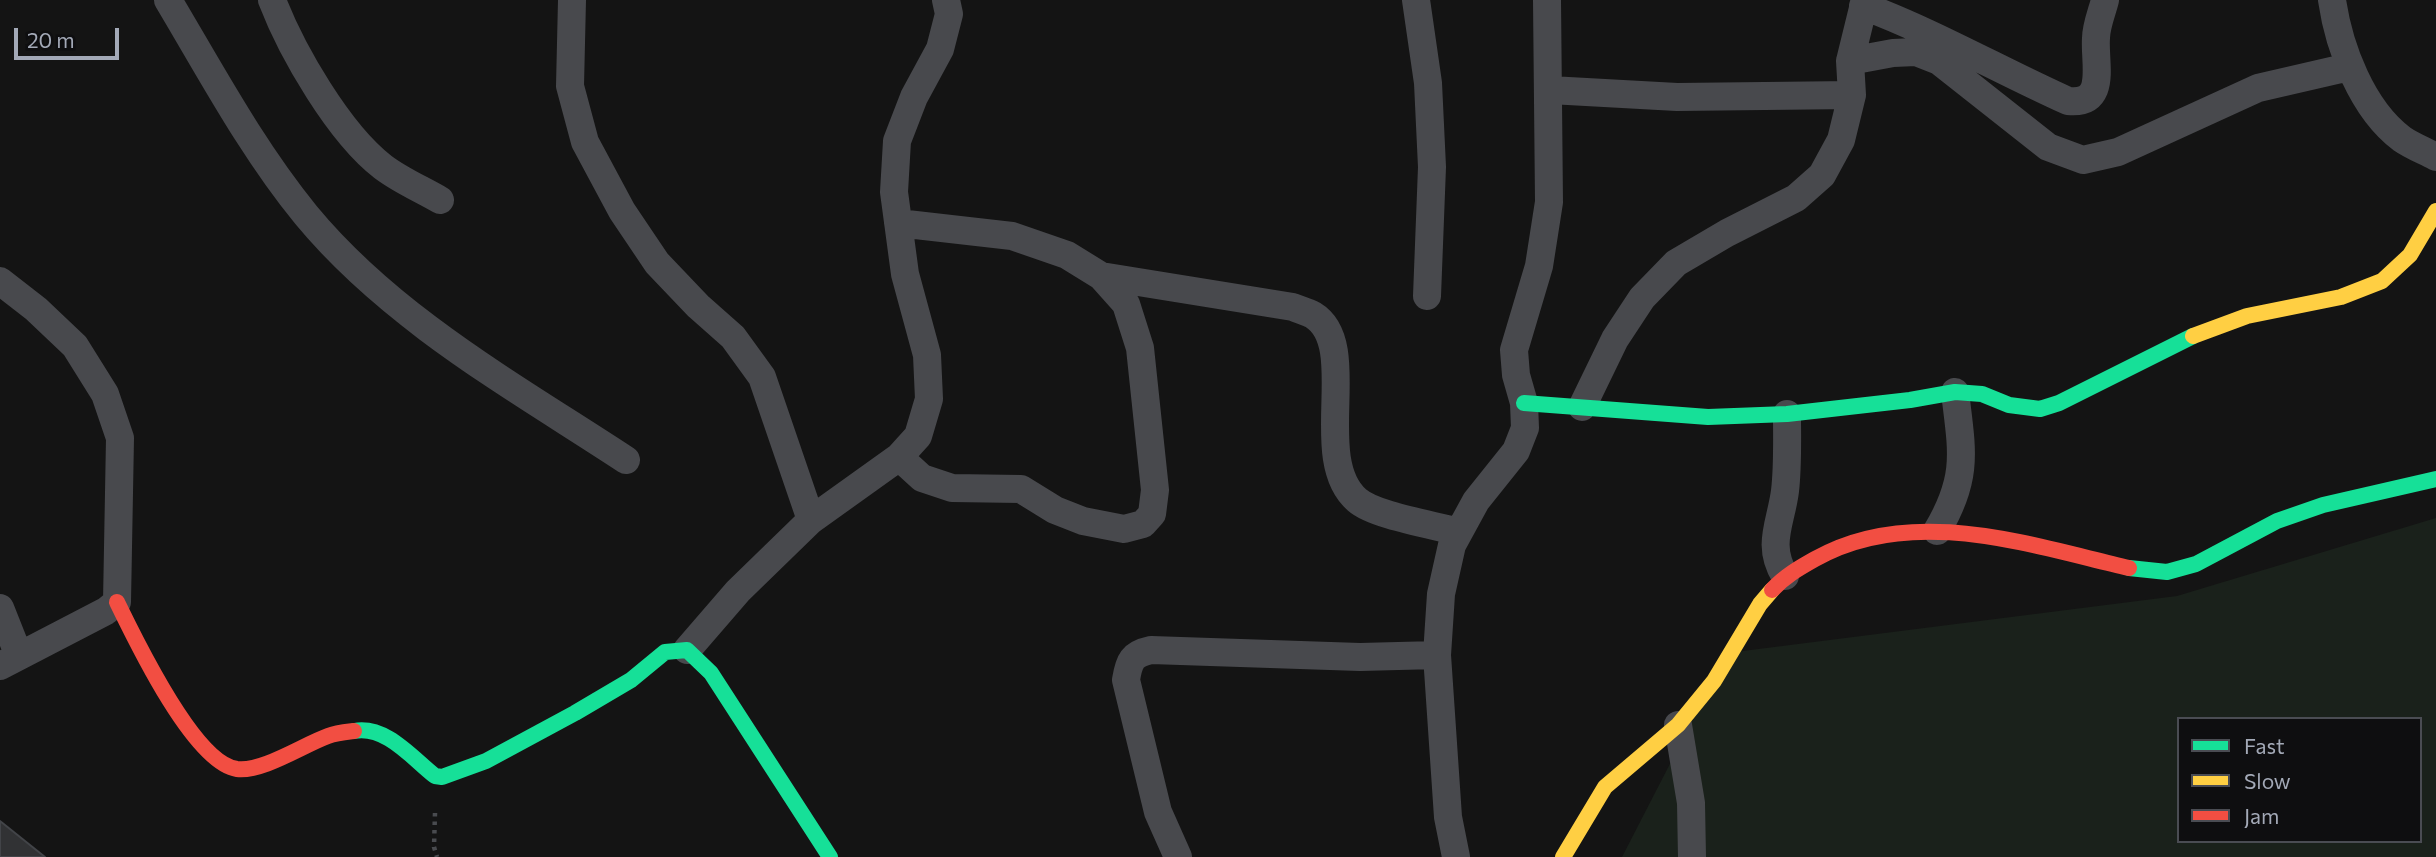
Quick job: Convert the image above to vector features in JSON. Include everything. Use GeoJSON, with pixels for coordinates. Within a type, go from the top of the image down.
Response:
{"type":"FeatureCollection","features":[{"type":"Feature","properties":{"kind":"street"},"geometry":{"type":"LineString","coordinates":[[168,0],[249,135],[306,215],[367,278],[432,332],[626,460]]}},
{"type":"Feature","properties":{"kind":"street"},"geometry":{"type":"LineString","coordinates":[[272,0],[314,83],[345,129],[383,167],[440,200]]}},
{"type":"Feature","properties":{"kind":"street"},"geometry":{"type":"LineString","coordinates":[[572,0],[570,86],[584,142],[622,211],[657,263],[733,338],[762,377],[811,520]]}},
{"type":"Feature","properties":{"kind":"street"},"geometry":{"type":"LineString","coordinates":[[0,281],[36,309],[75,346],[105,394],[120,438],[117,602],[144,657],[186,725],[218,760],[237,769],[260,766],[330,735],[365,729],[383,734],[435,776],[442,777],[486,761],[575,713],[631,680],[665,652],[687,650],[738,592],[811,520],[899,457],[918,436],[929,399],[927,355],[905,274],[894,192],[897,141],[914,97],[940,49],[949,14],[946,0]]}},
{"type":"Feature","properties":{"kind":"street"},"geometry":{"type":"LineString","coordinates":[[1416,0],[1428,83],[1432,167],[1427,296]]}},
{"type":"Feature","properties":{"kind":"street"},"geometry":{"type":"LineString","coordinates":[[1456,857],[1448,817],[1437,655],[1441,594],[1452,545],[1476,501],[1516,451],[1525,428],[1524,402],[1516,375],[1514,350],[1539,266],[1549,202],[1547,0]]}},
{"type":"Feature","properties":{"kind":"street"},"geometry":{"type":"LineString","coordinates":[[1582,407],[1615,338],[1642,298],[1676,264],[1727,233],[1796,198],[1822,176],[1841,140],[1852,95],[1850,61],[1864,3],[2068,102],[2080,103],[2091,96],[2096,84],[2095,36],[2105,0]]}},
{"type":"Feature","properties":{"kind":"street"},"geometry":{"type":"LineString","coordinates":[[2332,0],[2349,67],[2372,106],[2402,138],[2436,158]]}},
{"type":"Feature","properties":{"kind":"street"},"geometry":{"type":"LineString","coordinates":[[1850,61],[1893,53],[1916,52],[1940,61],[2048,147],[2083,160],[2118,152],[2258,88],[2349,67]]}},
{"type":"Feature","properties":{"kind":"street"},"geometry":{"type":"LineString","coordinates":[[1549,90],[1677,97],[1852,95]]}},
{"type":"Feature","properties":{"kind":"street"},"geometry":{"type":"LineString","coordinates":[[1524,402],[1708,417],[1787,414],[1955,392],[1982,394],[2009,405],[2040,409],[2059,403],[2168,347],[2230,321],[2343,297],[2372,286],[2397,270],[2420,242],[2436,211]]}},
{"type":"Feature","properties":{"kind":"street"},"geometry":{"type":"LineString","coordinates":[[898,223],[1012,236],[1067,255],[1101,276],[1126,304],[1140,348],[1155,490],[1152,514],[1143,524],[1124,529],[1083,521],[1055,510],[1021,489],[952,488],[922,478],[899,457]]}},
{"type":"Feature","properties":{"kind":"street"},"geometry":{"type":"LineString","coordinates":[[1101,276],[1293,307],[1315,316],[1329,335],[1336,361],[1335,456],[1343,480],[1358,500],[1377,510],[1459,532]]}},
{"type":"Feature","properties":{"kind":"street"},"geometry":{"type":"LineString","coordinates":[[1937,531],[1952,506],[1961,478],[1961,444],[1955,392]]}},
{"type":"Feature","properties":{"kind":"street"},"geometry":{"type":"LineString","coordinates":[[1785,576],[1777,564],[1775,546],[1785,493],[1788,458],[1787,414]]}},
{"type":"Feature","properties":{"kind":"street"},"geometry":{"type":"LineString","coordinates":[[1563,857],[1605,787],[1678,725],[1714,681],[1760,604],[1785,576],[1829,551],[1880,534],[1937,531],[1999,538],[2134,569],[2167,572],[2196,564],[2277,521],[2323,505],[2436,479]]}},
{"type":"Feature","properties":{"kind":"street"},"geometry":{"type":"LineString","coordinates":[[0,608],[9,661],[106,611],[117,602]]}},
{"type":"Feature","properties":{"kind":"street"},"geometry":{"type":"LineString","coordinates":[[687,650],[712,673],[830,857]]}},
{"type":"Feature","properties":{"kind":"street"},"geometry":{"type":"LineString","coordinates":[[1178,857],[1158,812],[1126,680],[1128,663],[1139,653],[1151,650],[1360,657],[1437,655]]}},
{"type":"Feature","properties":{"kind":"street"},"geometry":{"type":"LineString","coordinates":[[1678,725],[1691,803],[1692,857]]}},
{"type":"Feature","properties":{"kind":"shaded area"},"geometry":{"type":"Polygon","coordinates":[[[2436,518],[2436,857],[1622,857],[1727,653],[2177,596],[2436,518]]]}},
{"type":"Feature","properties":{"kind":"building"},"geometry":{"type":"Polygon","coordinates":[[[0,821],[45,857],[0,857],[0,821]]]}},
{"type":"Feature","properties":{"kind":"traffic: fast"},"geometry":{"type":"LineString","coordinates":[[1524,403],[1708,417],[1787,414],[1955,392],[1982,394],[2009,405],[2040,409],[2059,403],[2193,336]]}},
{"type":"Feature","properties":{"kind":"traffic: fast"},"geometry":{"type":"LineString","coordinates":[[2129,568],[2167,572],[2196,564],[2277,521],[2323,505],[2436,479]]}},
{"type":"Feature","properties":{"kind":"traffic: fast"},"geometry":{"type":"LineString","coordinates":[[354,731],[366,730],[388,738],[435,776],[442,777],[486,761],[575,713],[631,680],[665,652],[687,650],[711,673],[830,857]]}},
{"type":"Feature","properties":{"kind":"traffic: slow"},"geometry":{"type":"LineString","coordinates":[[2193,336],[2247,316],[2341,297],[2382,281],[2410,255],[2436,211]]}},
{"type":"Feature","properties":{"kind":"traffic: slow"},"geometry":{"type":"LineString","coordinates":[[1563,857],[1605,787],[1678,725],[1714,681],[1760,604],[1772,590]]}},
{"type":"Feature","properties":{"kind":"traffic: jam"},"geometry":{"type":"LineString","coordinates":[[1772,590],[1787,576],[1815,559],[1852,543],[1891,534],[1971,534],[2051,549],[2129,568]]}},
{"type":"Feature","properties":{"kind":"traffic: jam"},"geometry":{"type":"LineString","coordinates":[[117,602],[168,697],[203,746],[220,762],[237,769],[247,769],[283,757],[328,736],[354,731]]}}]}
